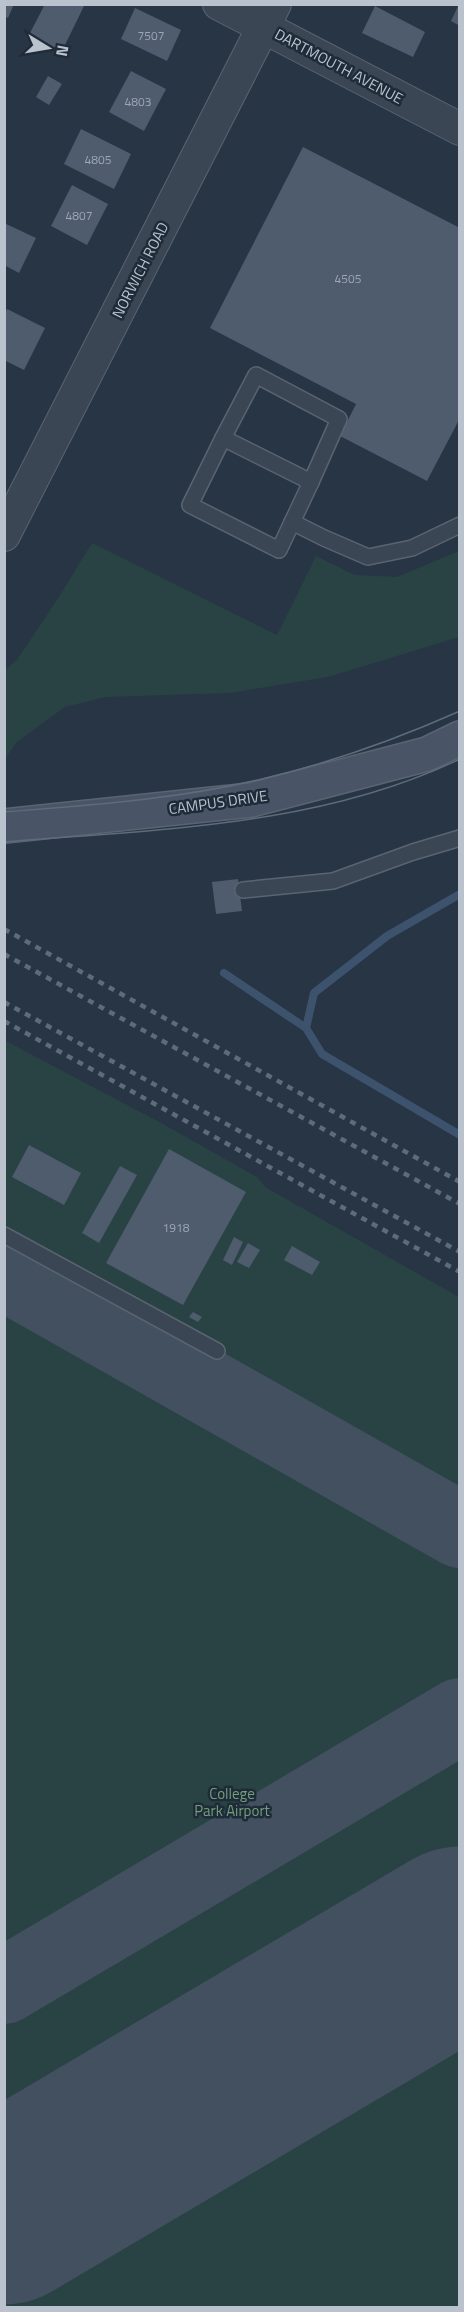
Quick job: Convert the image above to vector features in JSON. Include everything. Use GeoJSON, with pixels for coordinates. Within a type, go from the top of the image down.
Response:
{"type":"FeatureCollection","features":[{"type":"Feature","properties":{"kind":"main road","name":"CAMPUS DRIVE"},"geometry":{"type":"LineString","coordinates":[[4,826],[251,800],[427,754],[459,738]]}},
{"type":"Feature","properties":{"kind":"street","name":"DARTMOUTH AVENUE"},"geometry":{"type":"LineString","coordinates":[[219,4],[269,16],[459,129]]}},
{"type":"Feature","properties":{"kind":"street","name":"NORWICH ROAD"},"geometry":{"type":"LineString","coordinates":[[4,535],[269,16]]}},
{"type":"Feature","properties":{"kind":"lane"},"geometry":{"type":"LineString","coordinates":[[256,375],[339,419],[311,482],[279,550],[190,505],[256,375]]}},
{"type":"Feature","properties":{"kind":"lane"},"geometry":{"type":"LineString","coordinates":[[223,438],[311,482]]}},
{"type":"Feature","properties":{"kind":"lane"},"geometry":{"type":"LineString","coordinates":[[292,522],[368,557],[412,548],[459,525]]}},
{"type":"Feature","properties":{"kind":"lane"},"geometry":{"type":"LineString","coordinates":[[243,890],[333,881],[459,838]]}},
{"type":"Feature","properties":{"kind":"lane"},"geometry":{"type":"LineString","coordinates":[[4,1235],[217,1351]]}},
{"type":"Feature","properties":{"kind":"green space"},"geometry":{"type":"Polygon","coordinates":[[[92,543],[277,635],[316,556],[355,575],[397,577],[459,551],[459,637],[328,677],[230,693],[106,697],[65,707],[17,742],[5,759],[5,670],[17,660],[92,543]]]}},
{"type":"Feature","properties":{"kind":"green space","name":"College Park Airport"},"geometry":{"type":"Polygon","coordinates":[[[4,1040],[163,1124],[257,1177],[265,1187],[459,1297],[459,2307],[5,2307],[4,1040]]]}},
{"type":"Feature","properties":{"kind":"building"},"geometry":{"type":"Polygon","coordinates":[[[4,4],[14,4],[8,18],[4,16],[4,4]]]}},
{"type":"Feature","properties":{"kind":"building"},"geometry":{"type":"Polygon","coordinates":[[[45,4],[85,4],[62,51],[29,35],[45,4]]]}},
{"type":"Feature","properties":{"kind":"building"},"geometry":{"type":"Polygon","coordinates":[[[460,4],[460,26],[451,21],[460,4]]]}},
{"type":"Feature","properties":{"kind":"building"},"geometry":{"type":"Polygon","coordinates":[[[375,6],[425,32],[413,57],[362,33],[375,6]]]}},
{"type":"Feature","properties":{"kind":"building"},"geometry":{"type":"Polygon","coordinates":[[[135,8],[181,30],[167,61],[121,39],[135,8]]]}},
{"type":"Feature","properties":{"kind":"building"},"geometry":{"type":"Polygon","coordinates":[[[131,71],[166,89],[144,131],[109,112],[131,71]]]}},
{"type":"Feature","properties":{"kind":"building"},"geometry":{"type":"Polygon","coordinates":[[[48,76],[62,84],[49,105],[36,97],[48,76]]]}},
{"type":"Feature","properties":{"kind":"building"},"geometry":{"type":"Polygon","coordinates":[[[81,129],[131,154],[114,189],[64,164],[81,129]]]}},
{"type":"Feature","properties":{"kind":"building"},"geometry":{"type":"Polygon","coordinates":[[[303,147],[460,228],[460,418],[427,481],[340,436],[356,404],[210,328],[303,147]]]}},
{"type":"Feature","properties":{"kind":"building"},"geometry":{"type":"Polygon","coordinates":[[[72,185],[108,204],[87,245],[51,226],[72,185]]]}},
{"type":"Feature","properties":{"kind":"building"},"geometry":{"type":"Polygon","coordinates":[[[4,223],[36,238],[19,273],[4,265],[4,223]]]}},
{"type":"Feature","properties":{"kind":"building"},"geometry":{"type":"Polygon","coordinates":[[[7,309],[45,328],[24,370],[4,360],[4,315],[7,309]]]}},
{"type":"Feature","properties":{"kind":"building"},"geometry":{"type":"Polygon","coordinates":[[[238,879],[242,911],[216,914],[212,882],[238,879]]]}},
{"type":"Feature","properties":{"kind":"building"},"geometry":{"type":"Polygon","coordinates":[[[29,1145],[81,1173],[64,1205],[12,1177],[29,1145]]]}},
{"type":"Feature","properties":{"kind":"building"},"geometry":{"type":"Polygon","coordinates":[[[169,1149],[246,1192],[183,1305],[106,1263],[169,1149]]]}},
{"type":"Feature","properties":{"kind":"building"},"geometry":{"type":"Polygon","coordinates":[[[120,1166],[137,1175],[99,1243],[82,1233],[120,1166]]]}},
{"type":"Feature","properties":{"kind":"building"},"geometry":{"type":"Polygon","coordinates":[[[234,1237],[243,1242],[232,1265],[223,1260],[234,1237]]]}},
{"type":"Feature","properties":{"kind":"building"},"geometry":{"type":"Polygon","coordinates":[[[248,1243],[260,1250],[249,1268],[237,1262],[248,1243]]]}},
{"type":"Feature","properties":{"kind":"building"},"geometry":{"type":"Polygon","coordinates":[[[292,1246],[320,1262],[312,1275],[284,1260],[292,1246]]]}},
{"type":"Feature","properties":{"kind":"building"},"geometry":{"type":"Polygon","coordinates":[[[193,1312],[202,1317],[198,1322],[189,1317],[193,1312]]]}},
{"type":"Feature","properties":{"kind":"waterway"},"geometry":{"type":"LineString","coordinates":[[460,894],[387,936],[314,993],[306,1028],[322,1054],[460,1135]]}},
{"type":"Feature","properties":{"kind":"waterway"},"geometry":{"type":"LineString","coordinates":[[224,973],[306,1028]]}},
{"type":"Feature","properties":{"kind":"taxiway"},"geometry":{"type":"LineString","coordinates":[[4,1272],[460,1530]]}},
{"type":"Feature","properties":{"kind":"taxiway"},"geometry":{"type":"LineString","coordinates":[[4,1986],[460,1716]]}},
{"type":"Feature","properties":{"kind":"runway"},"geometry":{"type":"LineString","coordinates":[[4,2210],[460,1941]]}},
{"type":"Feature","properties":{"kind":"tram line"},"geometry":{"type":"LineString","coordinates":[[4,812],[136,800],[234,785],[291,772],[340,757],[413,731],[460,711]]}},
{"type":"Feature","properties":{"kind":"tram line"},"geometry":{"type":"LineString","coordinates":[[4,842],[179,828],[294,812],[350,799],[406,782],[460,759]]}},
{"type":"Feature","properties":{"kind":"railway"},"geometry":{"type":"LineString","coordinates":[[4,929],[460,1182]]}},
{"type":"Feature","properties":{"kind":"railway"},"geometry":{"type":"LineString","coordinates":[[4,954],[460,1204]]}},
{"type":"Feature","properties":{"kind":"railway"},"geometry":{"type":"LineString","coordinates":[[4,1002],[460,1252]]}},
{"type":"Feature","properties":{"kind":"railway"},"geometry":{"type":"LineString","coordinates":[[4,1021],[460,1272]]}}]}
